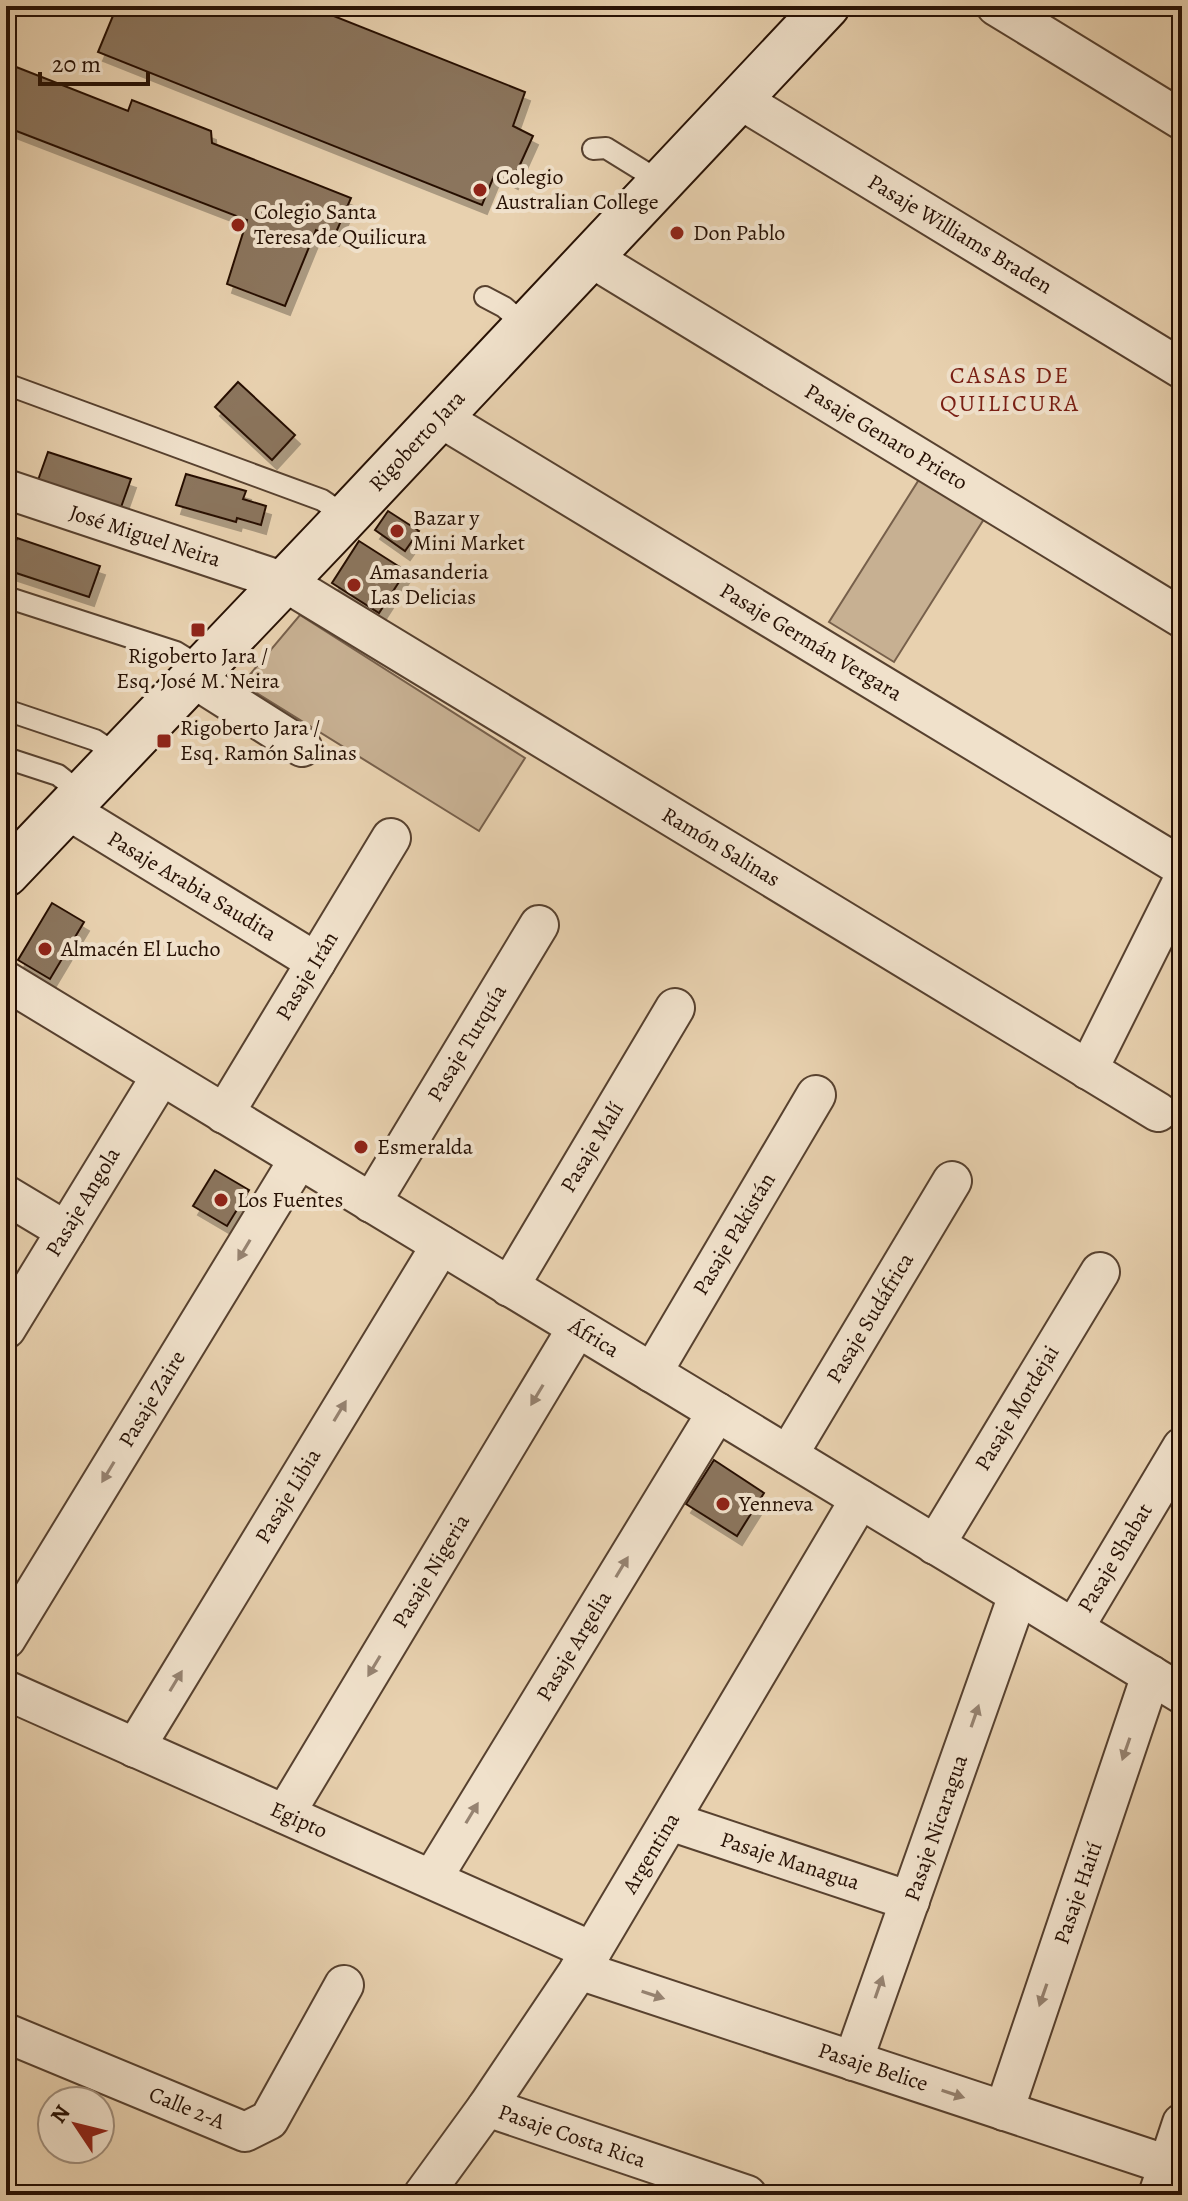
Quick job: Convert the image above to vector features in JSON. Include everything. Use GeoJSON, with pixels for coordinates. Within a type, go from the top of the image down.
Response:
{"type":"FeatureCollection","features":[{"type":"Feature","properties":{"kind":"street","name":"Rigoberto Jara"},"geometry":{"type":"LineString","coordinates":[[6,874],[347,517],[827,6]]}},
{"type":"Feature","properties":{"kind":"street"},"geometry":{"type":"LineString","coordinates":[[996,6],[1182,120]]}},
{"type":"Feature","properties":{"kind":"street","name":"Pasaje Williams Braden"},"geometry":{"type":"LineString","coordinates":[[739,99],[1182,369]]}},
{"type":"Feature","properties":{"kind":"street","name":"Pasaje Genaro Prieto"},"geometry":{"type":"LineString","coordinates":[[590,257],[1182,618]]}},
{"type":"Feature","properties":{"kind":"street","name":"Pasaje Germán Vergara"},"geometry":{"type":"LineString","coordinates":[[439,417],[1182,867]]}},
{"type":"Feature","properties":{"kind":"street","name":"José Miguel Neira"},"geometry":{"type":"LineString","coordinates":[[6,489],[285,582]]}},
{"type":"Feature","properties":{"kind":"street","name":"Ramón Salinas"},"geometry":{"type":"LineString","coordinates":[[285,582],[1158,1112]]}},
{"type":"Feature","properties":{"kind":"street"},"geometry":{"type":"LineString","coordinates":[[197,673],[302,747]]}},
{"type":"Feature","properties":{"kind":"street","name":"Pasaje Arabia Saudita"},"geometry":{"type":"LineString","coordinates":[[75,802],[316,962]]}},
{"type":"Feature","properties":{"kind":"street","name":"Pasaje Irán"},"geometry":{"type":"LineString","coordinates":[[224,1114],[391,838]]}},
{"type":"Feature","properties":{"kind":"street"},"geometry":{"type":"LineString","coordinates":[[1088,1070],[1182,882]]}},
{"type":"Feature","properties":{"kind":"street","name":"Pasaje Turquía"},"geometry":{"type":"LineString","coordinates":[[371,1203],[539,925]]}},
{"type":"Feature","properties":{"kind":"street","name":"África"},"geometry":{"type":"LineString","coordinates":[[6,981],[1166,1685]]}},
{"type":"Feature","properties":{"kind":"street","name":"Pasaje Malí"},"geometry":{"type":"LineString","coordinates":[[509,1287],[675,1008]]}},
{"type":"Feature","properties":{"kind":"street","name":"Pasaje Angola"},"geometry":{"type":"LineString","coordinates":[[6,1329],[161,1076]]}},
{"type":"Feature","properties":{"kind":"street","name":"Pasaje Pakistán"},"geometry":{"type":"LineString","coordinates":[[652,1373],[816,1095]]}},
{"type":"Feature","properties":{"kind":"street","name":"Pasaje Zaire"},"geometry":{"type":"LineString","coordinates":[[6,1639],[299,1159]]}},
{"type":"Feature","properties":{"kind":"street","name":"Pasaje Sudáfrica"},"geometry":{"type":"LineString","coordinates":[[788,1455],[952,1181]]}},
{"type":"Feature","properties":{"kind":"street"},"geometry":{"type":"LineString","coordinates":[[6,1195],[66,1231]]}},
{"type":"Feature","properties":{"kind":"street","name":"Pasaje Libia"},"geometry":{"type":"LineString","coordinates":[[135,1748],[441,1245]]}},
{"type":"Feature","properties":{"kind":"street","name":"Pasaje Mordejai"},"geometry":{"type":"LineString","coordinates":[[935,1545],[1100,1272]]}},
{"type":"Feature","properties":{"kind":"street","name":"Pasaje Nigeria"},"geometry":{"type":"LineString","coordinates":[[285,1814],[577,1328]]}},
{"type":"Feature","properties":{"kind":"street","name":"Pasaje Argelia"},"geometry":{"type":"LineString","coordinates":[[432,1879],[717,1412]]}},
{"type":"Feature","properties":{"kind":"street","name":"Pasaje Shabat"},"geometry":{"type":"LineString","coordinates":[[1074,1628],[1182,1447]]}},
{"type":"Feature","properties":{"kind":"street","name":"Argentina"},"geometry":{"type":"LineString","coordinates":[[423,2195],[487,2107],[585,1960],[860,1499]]}},
{"type":"Feature","properties":{"kind":"street","name":"Pasaje Nicaragua"},"geometry":{"type":"LineString","coordinates":[[853,2061],[1018,1595]]}},
{"type":"Feature","properties":{"kind":"street","name":"Pasaje Haití"},"geometry":{"type":"LineString","coordinates":[[1004,2111],[1166,1685]]}},
{"type":"Feature","properties":{"kind":"street","name":"Egipto"},"geometry":{"type":"LineString","coordinates":[[6,1690],[432,1879],[585,1960]]}},
{"type":"Feature","properties":{"kind":"street","name":"Pasaje Managua"},"geometry":{"type":"LineString","coordinates":[[670,1821],[910,1901]]}},
{"type":"Feature","properties":{"kind":"street","name":"Pasaje Belice"},"geometry":{"type":"LineString","coordinates":[[585,1960],[853,2061],[1004,2111],[1163,2180]]}},
{"type":"Feature","properties":{"kind":"street","name":"Calle 2-A"},"geometry":{"type":"LineString","coordinates":[[6,2033],[245,2132],[269,2120],[344,1985]]}},
{"type":"Feature","properties":{"kind":"street","name":"Pasaje Costa Rica"},"geometry":{"type":"LineString","coordinates":[[487,2107],[747,2195]]}},
{"type":"Feature","properties":{"kind":"street"},"geometry":{"type":"LineString","coordinates":[[1163,2180],[1182,2123]]}},
{"type":"Feature","properties":{"kind":"lane"},"geometry":{"type":"LineString","coordinates":[[593,149],[606,148],[661,182]]}},
{"type":"Feature","properties":{"kind":"lane"},"geometry":{"type":"LineString","coordinates":[[485,297],[504,307],[526,326]]}},
{"type":"Feature","properties":{"kind":"lane"},"geometry":{"type":"LineString","coordinates":[[6,384],[322,500],[347,517]]}},
{"type":"Feature","properties":{"kind":"lane"},"geometry":{"type":"LineString","coordinates":[[6,597],[176,652],[197,673]]}},
{"type":"Feature","properties":{"kind":"lane"},"geometry":{"type":"LineString","coordinates":[[6,710],[95,740],[119,756]]}},
{"type":"Feature","properties":{"kind":"lane"},"geometry":{"type":"LineString","coordinates":[[6,758],[58,775],[75,802]]}},
{"type":"Feature","properties":{"kind":"shaded area"},"geometry":{"type":"Polygon","coordinates":[[[920,478],[984,519],[894,662],[829,622],[920,478]]]}},
{"type":"Feature","properties":{"kind":"shaded area"},"geometry":{"type":"Polygon","coordinates":[[[300,615],[525,758],[479,831],[242,684],[300,615]]]}},
{"type":"Feature","properties":{"kind":"building"},"geometry":{"type":"Polygon","coordinates":[[[117,6],[335,6],[331,15],[525,92],[513,126],[533,136],[513,180],[496,171],[482,205],[98,52],[117,6]]]}},
{"type":"Feature","properties":{"kind":"building"},"geometry":{"type":"Polygon","coordinates":[[[6,63],[128,111],[132,100],[211,131],[212,143],[351,198],[334,237],[316,230],[285,306],[227,284],[247,220],[6,127],[6,63]]]}},
{"type":"Feature","properties":{"kind":"building"},"geometry":{"type":"Polygon","coordinates":[[[238,382],[295,435],[272,460],[215,407],[238,382]]]}},
{"type":"Feature","properties":{"kind":"building"},"geometry":{"type":"Polygon","coordinates":[[[48,452],[131,479],[120,510],[37,483],[48,452]]]}},
{"type":"Feature","properties":{"kind":"building"},"geometry":{"type":"Polygon","coordinates":[[[186,474],[246,491],[243,499],[266,506],[261,525],[237,518],[236,522],[176,505],[186,474]]]}},
{"type":"Feature","properties":{"kind":"building","name":"Bazar y Mini Market"},"geometry":{"type":"Polygon","coordinates":[[[388,511],[419,531],[405,551],[375,530],[388,511]]]}},
{"type":"Feature","properties":{"kind":"building"},"geometry":{"type":"Polygon","coordinates":[[[17,538],[100,566],[89,597],[7,570],[17,538]]]}},
{"type":"Feature","properties":{"kind":"building"},"geometry":{"type":"Polygon","coordinates":[[[359,541],[406,571],[379,613],[332,583],[359,541]]]}},
{"type":"Feature","properties":{"kind":"building"},"geometry":{"type":"Polygon","coordinates":[[[52,903],[84,922],[50,979],[18,960],[52,903]]]}},
{"type":"Feature","properties":{"kind":"building"},"geometry":{"type":"Polygon","coordinates":[[[215,1170],[249,1190],[227,1226],[193,1206],[215,1170]]]}},
{"type":"Feature","properties":{"kind":"building"},"geometry":{"type":"Polygon","coordinates":[[[714,1460],[764,1493],[737,1536],[686,1504],[714,1460]]]}},
{"type":"Feature","properties":{"kind":"place","name":"Colegio Australian College"},"geometry":{"type":"Point","coordinates":[480,190]}},
{"type":"Feature","properties":{"kind":"place","name":"Colegio Santa Teresa de Quilicura"},"geometry":{"type":"Point","coordinates":[238,225]}},
{"type":"Feature","properties":{"kind":"place","name":"Don Pablo"},"geometry":{"type":"Point","coordinates":[677,233]}},
{"type":"Feature","properties":{"kind":"place","name":"Bazar y Mini Market"},"geometry":{"type":"Point","coordinates":[397,531]}},
{"type":"Feature","properties":{"kind":"place","name":"Amasanderia Las Delicias"},"geometry":{"type":"Point","coordinates":[354,585]}},
{"type":"Feature","properties":{"kind":"place","name":"Rigoberto Jara / Esq. José M. Neira"},"geometry":{"type":"Point","coordinates":[198,630]}},
{"type":"Feature","properties":{"kind":"place","name":"Rigoberto Jara / Esq. Ramón Salinas"},"geometry":{"type":"Point","coordinates":[164,741]}},
{"type":"Feature","properties":{"kind":"place","name":"Almacén El Lucho"},"geometry":{"type":"Point","coordinates":[45,949]}},
{"type":"Feature","properties":{"kind":"place","name":"Esmeralda"},"geometry":{"type":"Point","coordinates":[361,1147]}},
{"type":"Feature","properties":{"kind":"place","name":"Los Fuentes"},"geometry":{"type":"Point","coordinates":[221,1200]}},
{"type":"Feature","properties":{"kind":"place","name":"Yenneva"},"geometry":{"type":"Point","coordinates":[723,1504]}},
{"type":"Feature","properties":{"kind":"district","name":"CASAS DE QUILICURA"},"geometry":{"type":"Point","coordinates":[1010,389]}}]}
